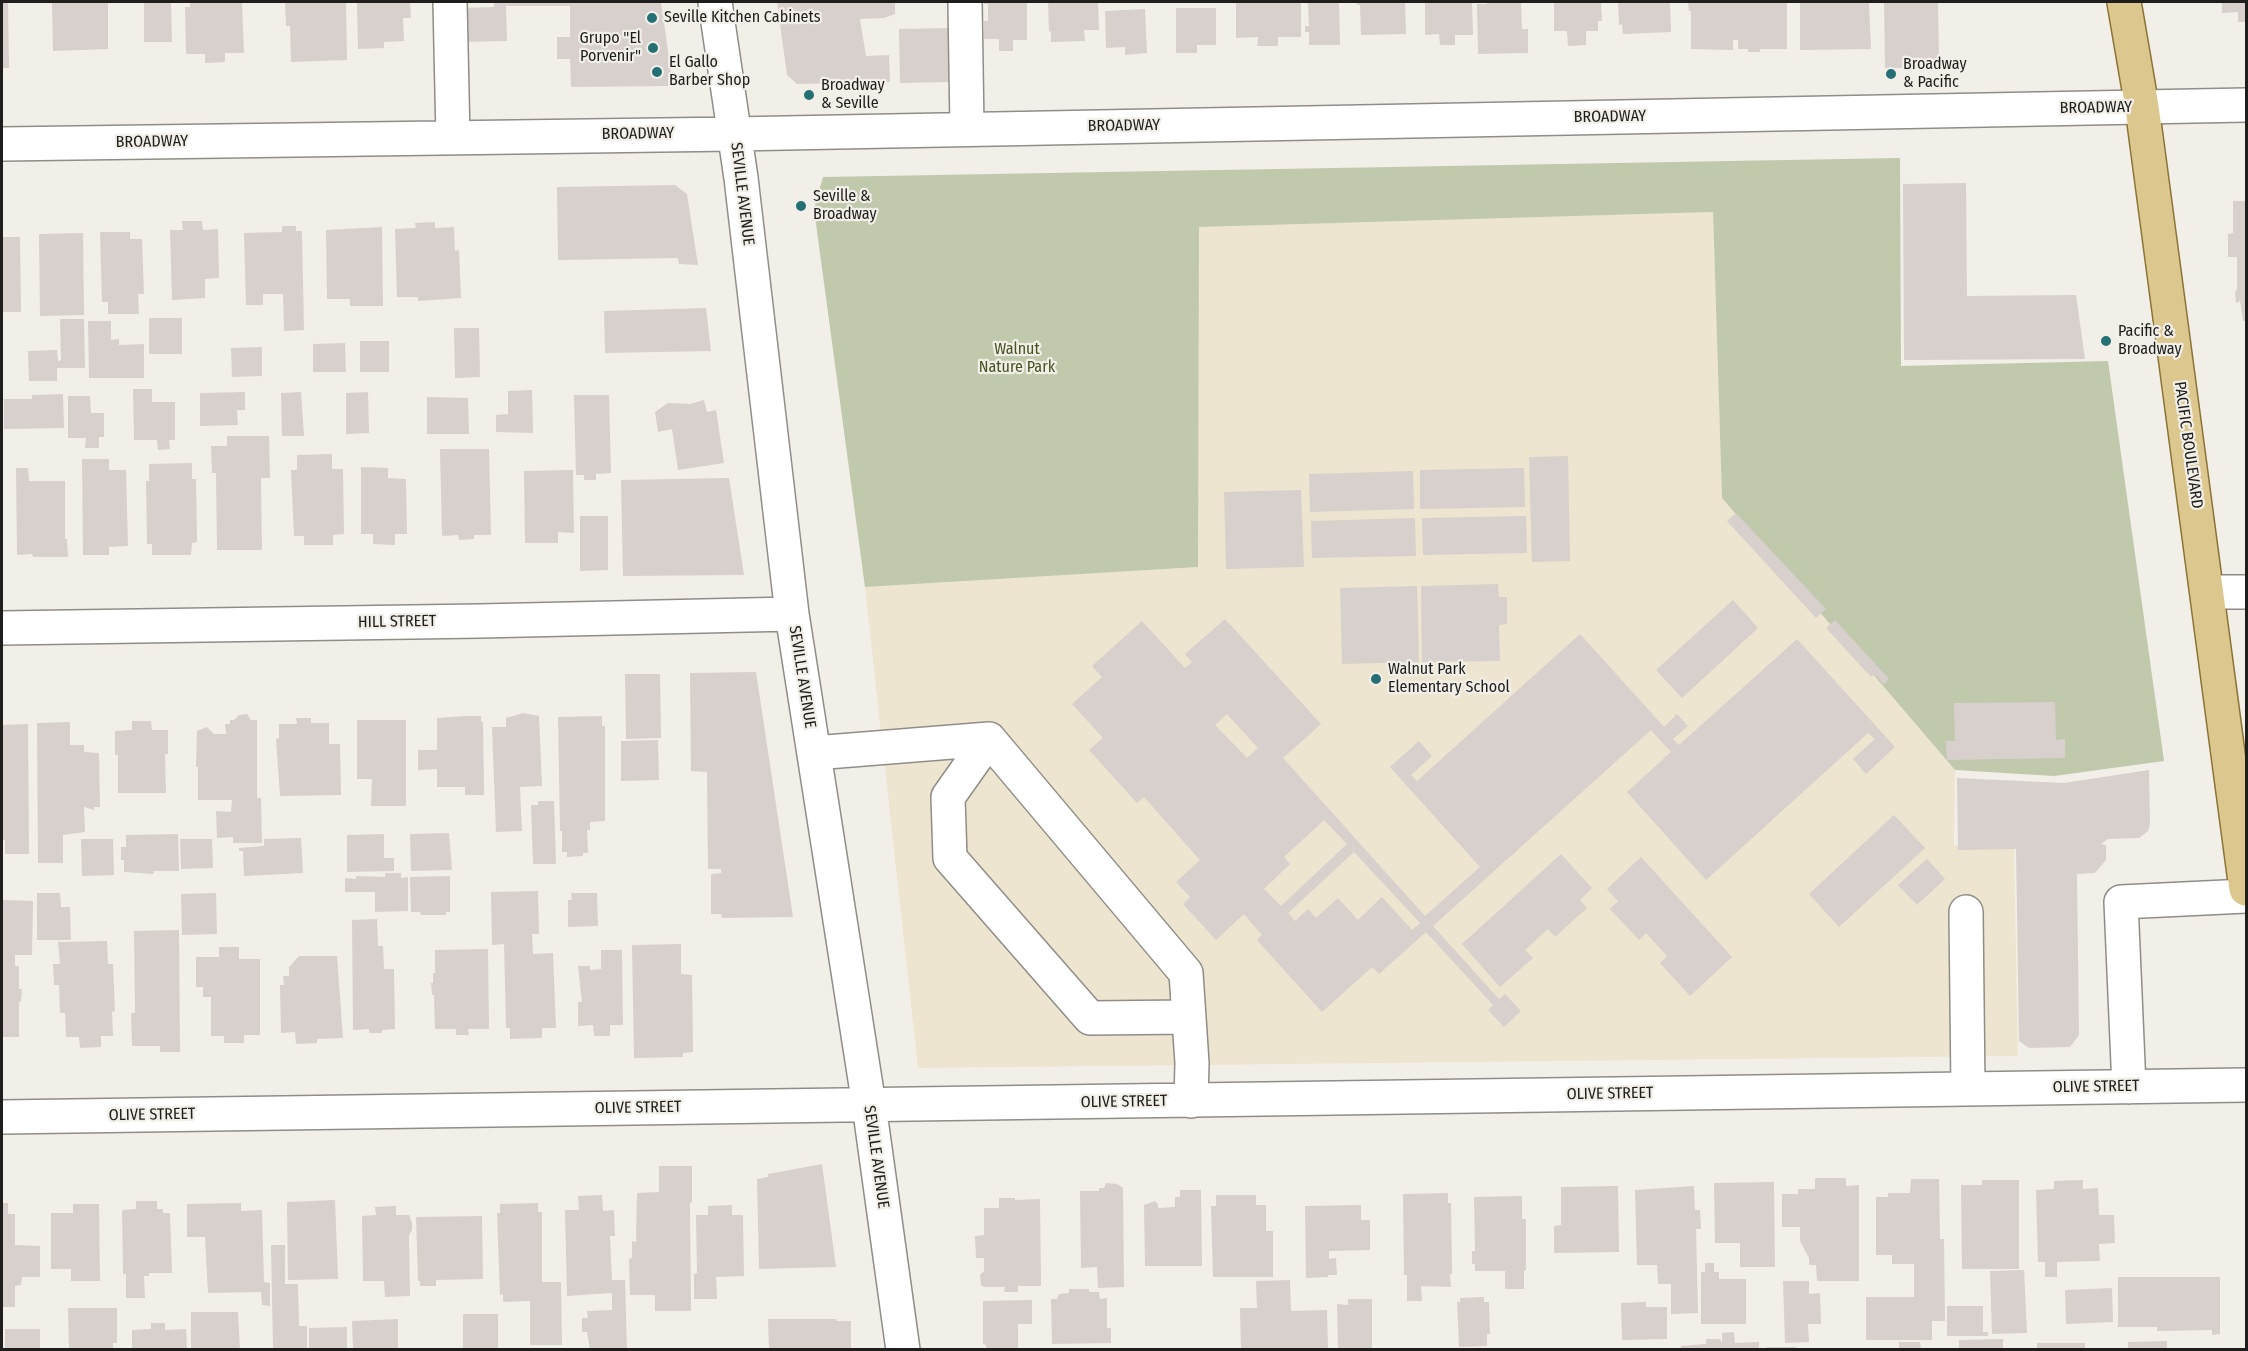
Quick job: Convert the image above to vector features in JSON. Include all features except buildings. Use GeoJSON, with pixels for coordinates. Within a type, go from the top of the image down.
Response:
{"type":"FeatureCollection","features":[{"type":"Feature","properties":{"kind":"main road","name":"PACIFIC BOULEVARD"},"geometry":{"type":"LineString","coordinates":[[2124,2],[2142,107],[2247,889]]}},
{"type":"Feature","properties":{"kind":"street"},"geometry":{"type":"LineString","coordinates":[[450,2],[453,138]]}},
{"type":"Feature","properties":{"kind":"street","name":"SEVILLE AVENUE"},"geometry":{"type":"LineString","coordinates":[[715,2],[734,134],[792,614],[869,1105],[903,1350]]}},
{"type":"Feature","properties":{"kind":"street"},"geometry":{"type":"LineString","coordinates":[[965,2],[967,129]]}},
{"type":"Feature","properties":{"kind":"street","name":"BROADWAY"},"geometry":{"type":"LineString","coordinates":[[2,144],[734,134],[2247,105]]}},
{"type":"Feature","properties":{"kind":"street"},"geometry":{"type":"LineString","coordinates":[[2207,592],[2247,592]]}},
{"type":"Feature","properties":{"kind":"street","name":"HILL STREET"},"geometry":{"type":"LineString","coordinates":[[2,628],[792,614]]}},
{"type":"Feature","properties":{"kind":"street"},"geometry":{"type":"LineString","coordinates":[[814,753],[989,739]]}},
{"type":"Feature","properties":{"kind":"street"},"geometry":{"type":"LineString","coordinates":[[989,739],[1186,973],[1192,1063],[1191,1101]]}},
{"type":"Feature","properties":{"kind":"street"},"geometry":{"type":"LineString","coordinates":[[989,739],[948,797],[950,858],[1090,1018],[1189,1017]]}},
{"type":"Feature","properties":{"kind":"street"},"geometry":{"type":"LineString","coordinates":[[2129,1087],[2122,889],[2247,896]]}},
{"type":"Feature","properties":{"kind":"street"},"geometry":{"type":"LineString","coordinates":[[1966,912],[1968,1089]]}},
{"type":"Feature","properties":{"kind":"street","name":"OLIVE STREET"},"geometry":{"type":"LineString","coordinates":[[2,1117],[2247,1085]]}},
{"type":"Feature","properties":{"kind":"shaded area","name":"Walnut Park Elementary School"},"geometry":{"type":"Polygon","coordinates":[[[1713,212],[1722,498],[1955,770],[1954,845],[2014,846],[2018,1056],[918,1068],[865,587],[1198,567],[1198,227],[1713,212]]]}},
{"type":"Feature","properties":{"kind":"green space","name":"Walnut Nature Park"},"geometry":{"type":"Polygon","coordinates":[[[1900,158],[1901,366],[2108,361],[2164,761],[2054,776],[1955,770],[1722,498],[1713,212],[1199,227],[1198,567],[865,587],[814,209],[823,177],[1900,158]]]}},
{"type":"Feature","properties":{"kind":"place","name":"Seville Kitchen Cabinets"},"geometry":{"type":"Point","coordinates":[652,18]}},
{"type":"Feature","properties":{"kind":"place","name":"Grupo \"El Porvenir\""},"geometry":{"type":"Point","coordinates":[653,48]}},
{"type":"Feature","properties":{"kind":"place","name":"El Gallo Barber Shop"},"geometry":{"type":"Point","coordinates":[657,72]}},
{"type":"Feature","properties":{"kind":"place","name":"Broadway & Pacific"},"geometry":{"type":"Point","coordinates":[1891,74]}},
{"type":"Feature","properties":{"kind":"place","name":"Broadway & Seville"},"geometry":{"type":"Point","coordinates":[809,95]}},
{"type":"Feature","properties":{"kind":"place","name":"Seville & Broadway"},"geometry":{"type":"Point","coordinates":[801,206]}},
{"type":"Feature","properties":{"kind":"place","name":"Pacific & Broadway"},"geometry":{"type":"Point","coordinates":[2106,341]}},
{"type":"Feature","properties":{"kind":"place","name":"Walnut Park Elementary School"},"geometry":{"type":"Point","coordinates":[1376,679]}}]}
